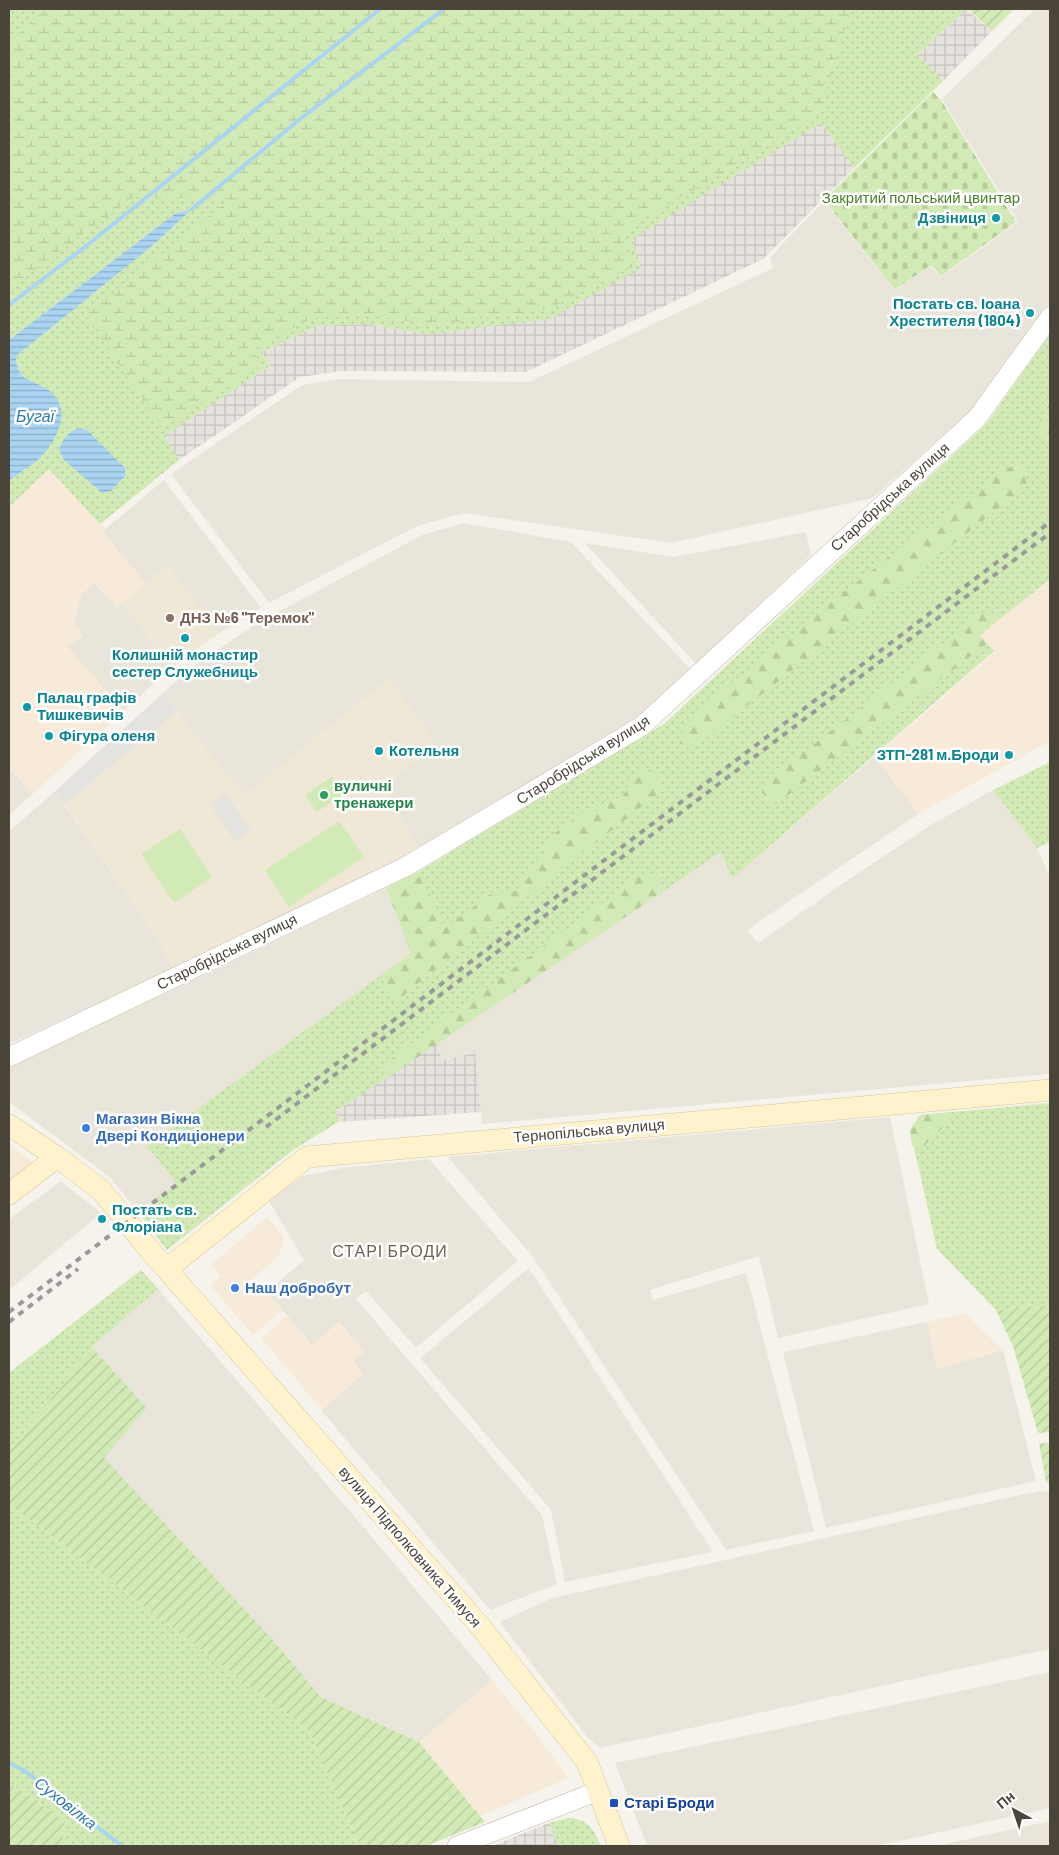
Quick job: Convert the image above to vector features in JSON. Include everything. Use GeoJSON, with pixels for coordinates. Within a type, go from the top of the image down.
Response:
{"type":"FeatureCollection","features":[{"type":"Feature","properties":{"kind":"main road","name":"Тернопільська вулиця"},"geometry":{"type":"LineString","coordinates":[[167,1269],[308,1157],[1050,1090]]}},
{"type":"Feature","properties":{"kind":"main road","name":"вулиця Підполковника Тимуся"},"geometry":{"type":"LineString","coordinates":[[9,1126],[57,1157],[105,1194],[167,1269],[479,1625],[587,1762],[619,1846]]}},
{"type":"Feature","properties":{"kind":"main road"},"geometry":{"type":"LineString","coordinates":[[9,1194],[57,1157]]}},
{"type":"Feature","properties":{"kind":"street","name":"Старобрідська вулиця"},"geometry":{"type":"LineString","coordinates":[[9,1057],[405,867],[642,726],[977,418],[1050,317]]}},
{"type":"Feature","properties":{"kind":"street"},"geometry":{"type":"LineString","coordinates":[[457,1846],[598,1791]]}},
{"type":"Feature","properties":{"kind":"shaded area"},"geometry":{"type":"Polygon","coordinates":[[[966,9],[992,31],[943,81],[917,55],[966,9]]]}},
{"type":"Feature","properties":{"kind":"shaded area"},"geometry":{"type":"Polygon","coordinates":[[[1035,9],[1050,9],[1050,304],[971,411],[872,498],[671,543],[464,513],[417,526],[269,603],[171,474],[302,385],[340,379],[529,382],[773,268],[770,257],[824,201],[895,291],[930,266],[941,277],[1018,222],[942,99],[1035,9]]]}},
{"type":"Feature","properties":{"kind":"shaded area"},"geometry":{"type":"Polygon","coordinates":[[[821,123],[854,168],[763,259],[526,372],[342,371],[300,377],[179,460],[163,436],[270,366],[262,352],[317,326],[366,324],[429,334],[631,239],[821,123]]]}},
{"type":"Feature","properties":{"kind":"shaded area"},"geometry":{"type":"Polygon","coordinates":[[[49,469],[105,529],[102,532],[146,583],[117,607],[95,583],[82,594],[73,622],[83,635],[68,647],[124,711],[33,794],[9,768],[9,507],[49,469]]]}},
{"type":"Feature","properties":{"kind":"shaded area"},"geometry":{"type":"Polygon","coordinates":[[[164,480],[261,608],[218,634],[168,565],[146,583],[102,532],[164,480]]]}},
{"type":"Feature","properties":{"kind":"shaded area"},"geometry":{"type":"Polygon","coordinates":[[[464,523],[571,542],[691,670],[641,715],[419,850],[381,787],[429,752],[244,796],[162,694],[188,670],[256,624],[422,535],[464,523]]]}},
{"type":"Feature","properties":{"kind":"shaded area"},"geometry":{"type":"Polygon","coordinates":[[[806,532],[811,555],[696,664],[585,543],[673,557],[806,532]]]}},
{"type":"Feature","properties":{"kind":"shaded area","name":"ДНЗ №6 \"Теремок\""},"geometry":{"type":"Polygon","coordinates":[[[168,565],[218,634],[170,668],[123,602],[168,565]]]}},
{"type":"Feature","properties":{"kind":"shaded area"},"geometry":{"type":"Polygon","coordinates":[[[1050,579],[1050,741],[918,814],[875,756],[995,652],[980,635],[1050,579]]]}},
{"type":"Feature","properties":{"kind":"shaded area"},"geometry":{"type":"Polygon","coordinates":[[[94,583],[117,607],[123,602],[170,668],[124,711],[67,647],[83,636],[73,623],[82,594],[94,583]]]}},
{"type":"Feature","properties":{"kind":"shaded area"},"geometry":{"type":"Polygon","coordinates":[[[388,679],[434,738],[429,752],[381,788],[419,850],[173,969],[158,939],[65,804],[176,712],[244,795],[388,679]]]}},
{"type":"Feature","properties":{"kind":"shaded area"},"geometry":{"type":"Polygon","coordinates":[[[162,694],[176,712],[65,804],[55,791],[162,694]]]}},
{"type":"Feature","properties":{"kind":"shaded area"},"geometry":{"type":"Polygon","coordinates":[[[875,756],[918,814],[747,930],[758,943],[931,825],[993,790],[1037,848],[1050,877],[1050,1074],[482,1124],[475,1053],[442,1060],[437,1044],[721,852],[732,879],[875,756]]]}},
{"type":"Feature","properties":{"kind":"shaded area"},"geometry":{"type":"Polygon","coordinates":[[[9,768],[33,794],[9,815],[9,768]]]}},
{"type":"Feature","properties":{"kind":"shaded area"},"geometry":{"type":"Polygon","coordinates":[[[55,791],[158,939],[173,969],[9,1044],[9,832],[55,791]]]}},
{"type":"Feature","properties":{"kind":"shaded area"},"geometry":{"type":"Polygon","coordinates":[[[226,794],[251,831],[235,842],[210,804],[226,794]]]}},
{"type":"Feature","properties":{"kind":"shaded area"},"geometry":{"type":"Polygon","coordinates":[[[386,888],[411,953],[148,1146],[176,1183],[139,1213],[110,1177],[9,1102],[9,1068],[386,888]]]}},
{"type":"Feature","properties":{"kind":"shaded area"},"geometry":{"type":"Polygon","coordinates":[[[437,1044],[442,1060],[475,1053],[481,1112],[341,1122],[334,1112],[437,1044]]]}},
{"type":"Feature","properties":{"kind":"shaded area"},"geometry":{"type":"Polygon","coordinates":[[[890,1117],[929,1304],[778,1338],[759,1256],[650,1290],[653,1300],[746,1273],[814,1531],[726,1550],[532,1256],[448,1157],[890,1117]]]}},
{"type":"Feature","properties":{"kind":"shaded area"},"geometry":{"type":"Polygon","coordinates":[[[9,1145],[34,1163],[9,1189],[9,1145]]]}},
{"type":"Feature","properties":{"kind":"shaded area"},"geometry":{"type":"Polygon","coordinates":[[[429,1159],[518,1261],[416,1348],[366,1291],[356,1299],[542,1515],[557,1584],[490,1610],[321,1410],[363,1374],[353,1362],[365,1352],[339,1322],[312,1345],[267,1292],[304,1260],[269,1201],[302,1176],[342,1168],[429,1159]]]}},
{"type":"Feature","properties":{"kind":"shaded area"},"geometry":{"type":"Polygon","coordinates":[[[61,1181],[101,1213],[9,1290],[9,1219],[61,1181]]]}},
{"type":"Feature","properties":{"kind":"shaded area"},"geometry":{"type":"Polygon","coordinates":[[[267,1217],[284,1237],[279,1256],[249,1282],[267,1292],[282,1310],[253,1335],[210,1285],[221,1276],[211,1265],[267,1217]]]}},
{"type":"Feature","properties":{"kind":"shaded area"},"geometry":{"type":"Polygon","coordinates":[[[529,1268],[713,1552],[565,1582],[551,1510],[420,1358],[529,1268]]]}},
{"type":"Feature","properties":{"kind":"shaded area"},"geometry":{"type":"Polygon","coordinates":[[[158,1289],[349,1510],[492,1680],[419,1742],[321,1697],[273,1640],[103,1458],[147,1408],[92,1347],[158,1289]]]}},
{"type":"Feature","properties":{"kind":"shaded area"},"geometry":{"type":"Polygon","coordinates":[[[965,1313],[1003,1350],[937,1369],[927,1322],[965,1313]]]}},
{"type":"Feature","properties":{"kind":"shaded area"},"geometry":{"type":"Polygon","coordinates":[[[287,1316],[312,1345],[339,1322],[365,1352],[353,1362],[363,1374],[322,1410],[261,1338],[287,1316]]]}},
{"type":"Feature","properties":{"kind":"shaded area"},"geometry":{"type":"Polygon","coordinates":[[[927,1322],[937,1369],[1003,1350],[1036,1481],[826,1528],[783,1352],[927,1322]]]}},
{"type":"Feature","properties":{"kind":"shaded area"},"geometry":{"type":"Polygon","coordinates":[[[1039,1491],[1050,1492],[1050,1649],[600,1748],[588,1738],[500,1622],[552,1598],[1039,1491]]]}},
{"type":"Feature","properties":{"kind":"shaded area"},"geometry":{"type":"Polygon","coordinates":[[[1050,1672],[1050,1808],[877,1846],[647,1846],[615,1763],[1050,1672]]]}},
{"type":"Feature","properties":{"kind":"shaded area"},"geometry":{"type":"Polygon","coordinates":[[[492,1680],[538,1736],[568,1778],[480,1816],[419,1742],[492,1680]]]}},
{"type":"Feature","properties":{"kind":"shaded area"},"geometry":{"type":"Polygon","coordinates":[[[1050,1821],[1050,1846],[936,1846],[1050,1821]]]}},
{"type":"Feature","properties":{"kind":"shaded area"},"geometry":{"type":"Polygon","coordinates":[[[549,1823],[558,1846],[492,1846],[549,1823]]]}},
{"type":"Feature","properties":{"kind":"green space"},"geometry":{"type":"Polygon","coordinates":[[[9,9],[966,9],[917,55],[943,81],[854,168],[821,123],[632,239],[641,268],[550,319],[429,334],[366,324],[317,326],[262,352],[270,366],[164,436],[179,460],[100,524],[49,469],[9,507],[9,481],[40,458],[48,389],[25,378],[19,370],[16,356],[152,246],[191,209],[176,213],[9,340],[9,9]]]}},
{"type":"Feature","properties":{"kind":"green space"},"geometry":{"type":"Polygon","coordinates":[[[46,9],[851,9],[819,115],[624,231],[634,266],[549,309],[434,325],[368,315],[312,318],[252,350],[262,365],[162,429],[86,315],[230,199],[134,197],[9,288],[9,42],[46,9]]]}},
{"type":"Feature","properties":{"kind":"green space"},"geometry":{"type":"Polygon","coordinates":[[[968,9],[1014,9],[992,31],[968,9]]]}},
{"type":"Feature","properties":{"kind":"green space","name":"Закритий польський цвинтар"},"geometry":{"type":"Polygon","coordinates":[[[933,92],[941,100],[1016,222],[941,276],[931,265],[895,290],[824,200],[933,92]]]}},
{"type":"Feature","properties":{"kind":"green space"},"geometry":{"type":"Polygon","coordinates":[[[1050,334],[1050,579],[980,635],[994,651],[732,879],[721,852],[658,895],[660,883],[381,1069],[387,1078],[334,1112],[340,1121],[293,1150],[167,1250],[139,1213],[176,1183],[147,1146],[444,929],[419,871],[664,724],[987,423],[1050,334]]]}},
{"type":"Feature","properties":{"kind":"green space"},"geometry":{"type":"Polygon","coordinates":[[[1050,404],[1050,448],[1042,438],[1040,420],[1050,404]]]}},
{"type":"Feature","properties":{"kind":"green space"},"geometry":{"type":"Polygon","coordinates":[[[1015,465],[1025,472],[1027,486],[696,746],[690,748],[680,743],[683,731],[693,718],[722,691],[845,591],[1001,472],[1015,465]]]}},
{"type":"Feature","properties":{"kind":"green space"},"geometry":{"type":"Polygon","coordinates":[[[988,611],[1001,617],[979,635],[987,644],[776,804],[768,803],[762,790],[764,783],[982,613],[988,611]]]}},
{"type":"Feature","properties":{"kind":"green space"},"geometry":{"type":"Polygon","coordinates":[[[1050,762],[1050,842],[1037,848],[993,790],[1050,762]]]}},
{"type":"Feature","properties":{"kind":"green space"},"geometry":{"type":"Polygon","coordinates":[[[647,769],[662,778],[665,788],[404,995],[396,999],[390,997],[386,990],[388,978],[391,972],[411,953],[386,888],[419,871],[445,928],[497,889],[508,894],[519,890],[524,876],[545,854],[550,837],[584,811],[622,797],[634,776],[647,769]]]}},
{"type":"Feature","properties":{"kind":"green space","name":"вуличні тренажери"},"geometry":{"type":"Polygon","coordinates":[[[331,777],[342,795],[317,812],[305,795],[331,777]]]}},
{"type":"Feature","properties":{"kind":"green space"},"geometry":{"type":"Polygon","coordinates":[[[339,821],[364,857],[289,907],[265,870],[339,821]]]}},
{"type":"Feature","properties":{"kind":"green space"},"geometry":{"type":"Polygon","coordinates":[[[180,829],[212,877],[174,903],[141,854],[180,829]]]}},
{"type":"Feature","properties":{"kind":"green space"},"geometry":{"type":"Polygon","coordinates":[[[649,872],[658,874],[660,883],[658,895],[387,1078],[380,1067],[641,874],[649,872]]]}},
{"type":"Feature","properties":{"kind":"green space"},"geometry":{"type":"Polygon","coordinates":[[[1050,1103],[1050,1305],[996,1310],[937,1249],[910,1130],[920,1115],[1050,1103]]]}},
{"type":"Feature","properties":{"kind":"green space"},"geometry":{"type":"Polygon","coordinates":[[[952,1112],[952,1120],[931,1138],[924,1147],[917,1149],[912,1145],[910,1130],[920,1115],[952,1112]]]}},
{"type":"Feature","properties":{"kind":"green space"},"geometry":{"type":"Polygon","coordinates":[[[141,1270],[158,1289],[92,1347],[9,1452],[9,1373],[141,1270]]]}},
{"type":"Feature","properties":{"kind":"green space"},"geometry":{"type":"Polygon","coordinates":[[[1050,1305],[1050,1432],[1038,1433],[1013,1346],[996,1310],[1050,1305]]]}},
{"type":"Feature","properties":{"kind":"green space"},"geometry":{"type":"Polygon","coordinates":[[[92,1347],[147,1408],[104,1458],[273,1640],[321,1697],[419,1742],[485,1822],[426,1846],[360,1846],[309,1731],[9,1504],[9,1452],[92,1347]]]}},
{"type":"Feature","properties":{"kind":"green space"},"geometry":{"type":"Polygon","coordinates":[[[1039,1443],[1050,1443],[1050,1483],[1046,1482],[1039,1443]]]}},
{"type":"Feature","properties":{"kind":"green space"},"geometry":{"type":"Polygon","coordinates":[[[9,1504],[309,1731],[360,1846],[63,1846],[64,1822],[31,1796],[9,1784],[9,1504]]]}},
{"type":"Feature","properties":{"kind":"green space"},"geometry":{"type":"Polygon","coordinates":[[[9,1784],[31,1796],[64,1822],[63,1846],[9,1846],[9,1784]]]}},
{"type":"Feature","properties":{"kind":"green space"},"geometry":{"type":"Polygon","coordinates":[[[568,1818],[581,1820],[589,1826],[601,1846],[558,1846],[549,1823],[568,1818]]]}},
{"type":"Feature","properties":{"kind":"water","name":"Бугаї"},"geometry":{"type":"Polygon","coordinates":[[[192,209],[152,246],[16,356],[19,371],[22,375],[47,389],[55,397],[60,405],[61,414],[57,433],[47,450],[40,458],[9,481],[9,340],[176,213],[192,209]]]}},
{"type":"Feature","properties":{"kind":"water"},"geometry":{"type":"Polygon","coordinates":[[[80,428],[87,430],[125,468],[125,476],[111,491],[102,493],[64,460],[59,450],[66,436],[80,428]]]}},
{"type":"Feature","properties":{"kind":"waterway"},"geometry":{"type":"LineString","coordinates":[[9,305],[90,243],[380,9]]}},
{"type":"Feature","properties":{"kind":"waterway"},"geometry":{"type":"LineString","coordinates":[[192,209],[300,119],[444,9]]}},
{"type":"Feature","properties":{"kind":"waterway","name":"Суховілка"},"geometry":{"type":"LineString","coordinates":[[9,1763],[25,1771],[122,1846]]}},
{"type":"Feature","properties":{"kind":"railway"},"geometry":{"type":"LineString","coordinates":[[9,1312],[1050,522]]}},
{"type":"Feature","properties":{"kind":"railway"},"geometry":{"type":"LineString","coordinates":[[266,1127],[1050,533]]}},
{"type":"Feature","properties":{"kind":"railway"},"geometry":{"type":"LineString","coordinates":[[9,1322],[78,1269]]}},
{"type":"Feature","properties":{"kind":"place","name":"Дзвіниця"},"geometry":{"type":"Point","coordinates":[996,218]}},
{"type":"Feature","properties":{"kind":"place","name":"Постать св. Іоана Хрестителя (1804)"},"geometry":{"type":"Point","coordinates":[1030,313]}},
{"type":"Feature","properties":{"kind":"place","name":"ДНЗ №6 \"Теремок\""},"geometry":{"type":"Point","coordinates":[170,618]}},
{"type":"Feature","properties":{"kind":"place","name":"Колишній монастир сестер Служебниць"},"geometry":{"type":"Point","coordinates":[185,638]}},
{"type":"Feature","properties":{"kind":"place","name":"Палац графів Тишкевичів"},"geometry":{"type":"Point","coordinates":[27,707]}},
{"type":"Feature","properties":{"kind":"place","name":"Фігура оленя"},"geometry":{"type":"Point","coordinates":[49,736]}},
{"type":"Feature","properties":{"kind":"place","name":"Котельня"},"geometry":{"type":"Point","coordinates":[379,751]}},
{"type":"Feature","properties":{"kind":"place","name":"ЗТП-281 м.Броди"},"geometry":{"type":"Point","coordinates":[1009,755]}},
{"type":"Feature","properties":{"kind":"place","name":"вуличні тренажери"},"geometry":{"type":"Point","coordinates":[324,795]}},
{"type":"Feature","properties":{"kind":"place","name":"Магазин Вікна Двері Кондиціонери"},"geometry":{"type":"Point","coordinates":[86,1128]}},
{"type":"Feature","properties":{"kind":"place","name":"Постать св. Флоріана"},"geometry":{"type":"Point","coordinates":[102,1219]}},
{"type":"Feature","properties":{"kind":"place","name":"Наш добробут"},"geometry":{"type":"Point","coordinates":[235,1288]}},
{"type":"Feature","properties":{"kind":"place","name":"Старі Броди"},"geometry":{"type":"Point","coordinates":[614,1803]}},
{"type":"Feature","properties":{"kind":"district","name":"СТАРІ БРОДИ"},"geometry":{"type":"Point","coordinates":[390,1251]}}]}
